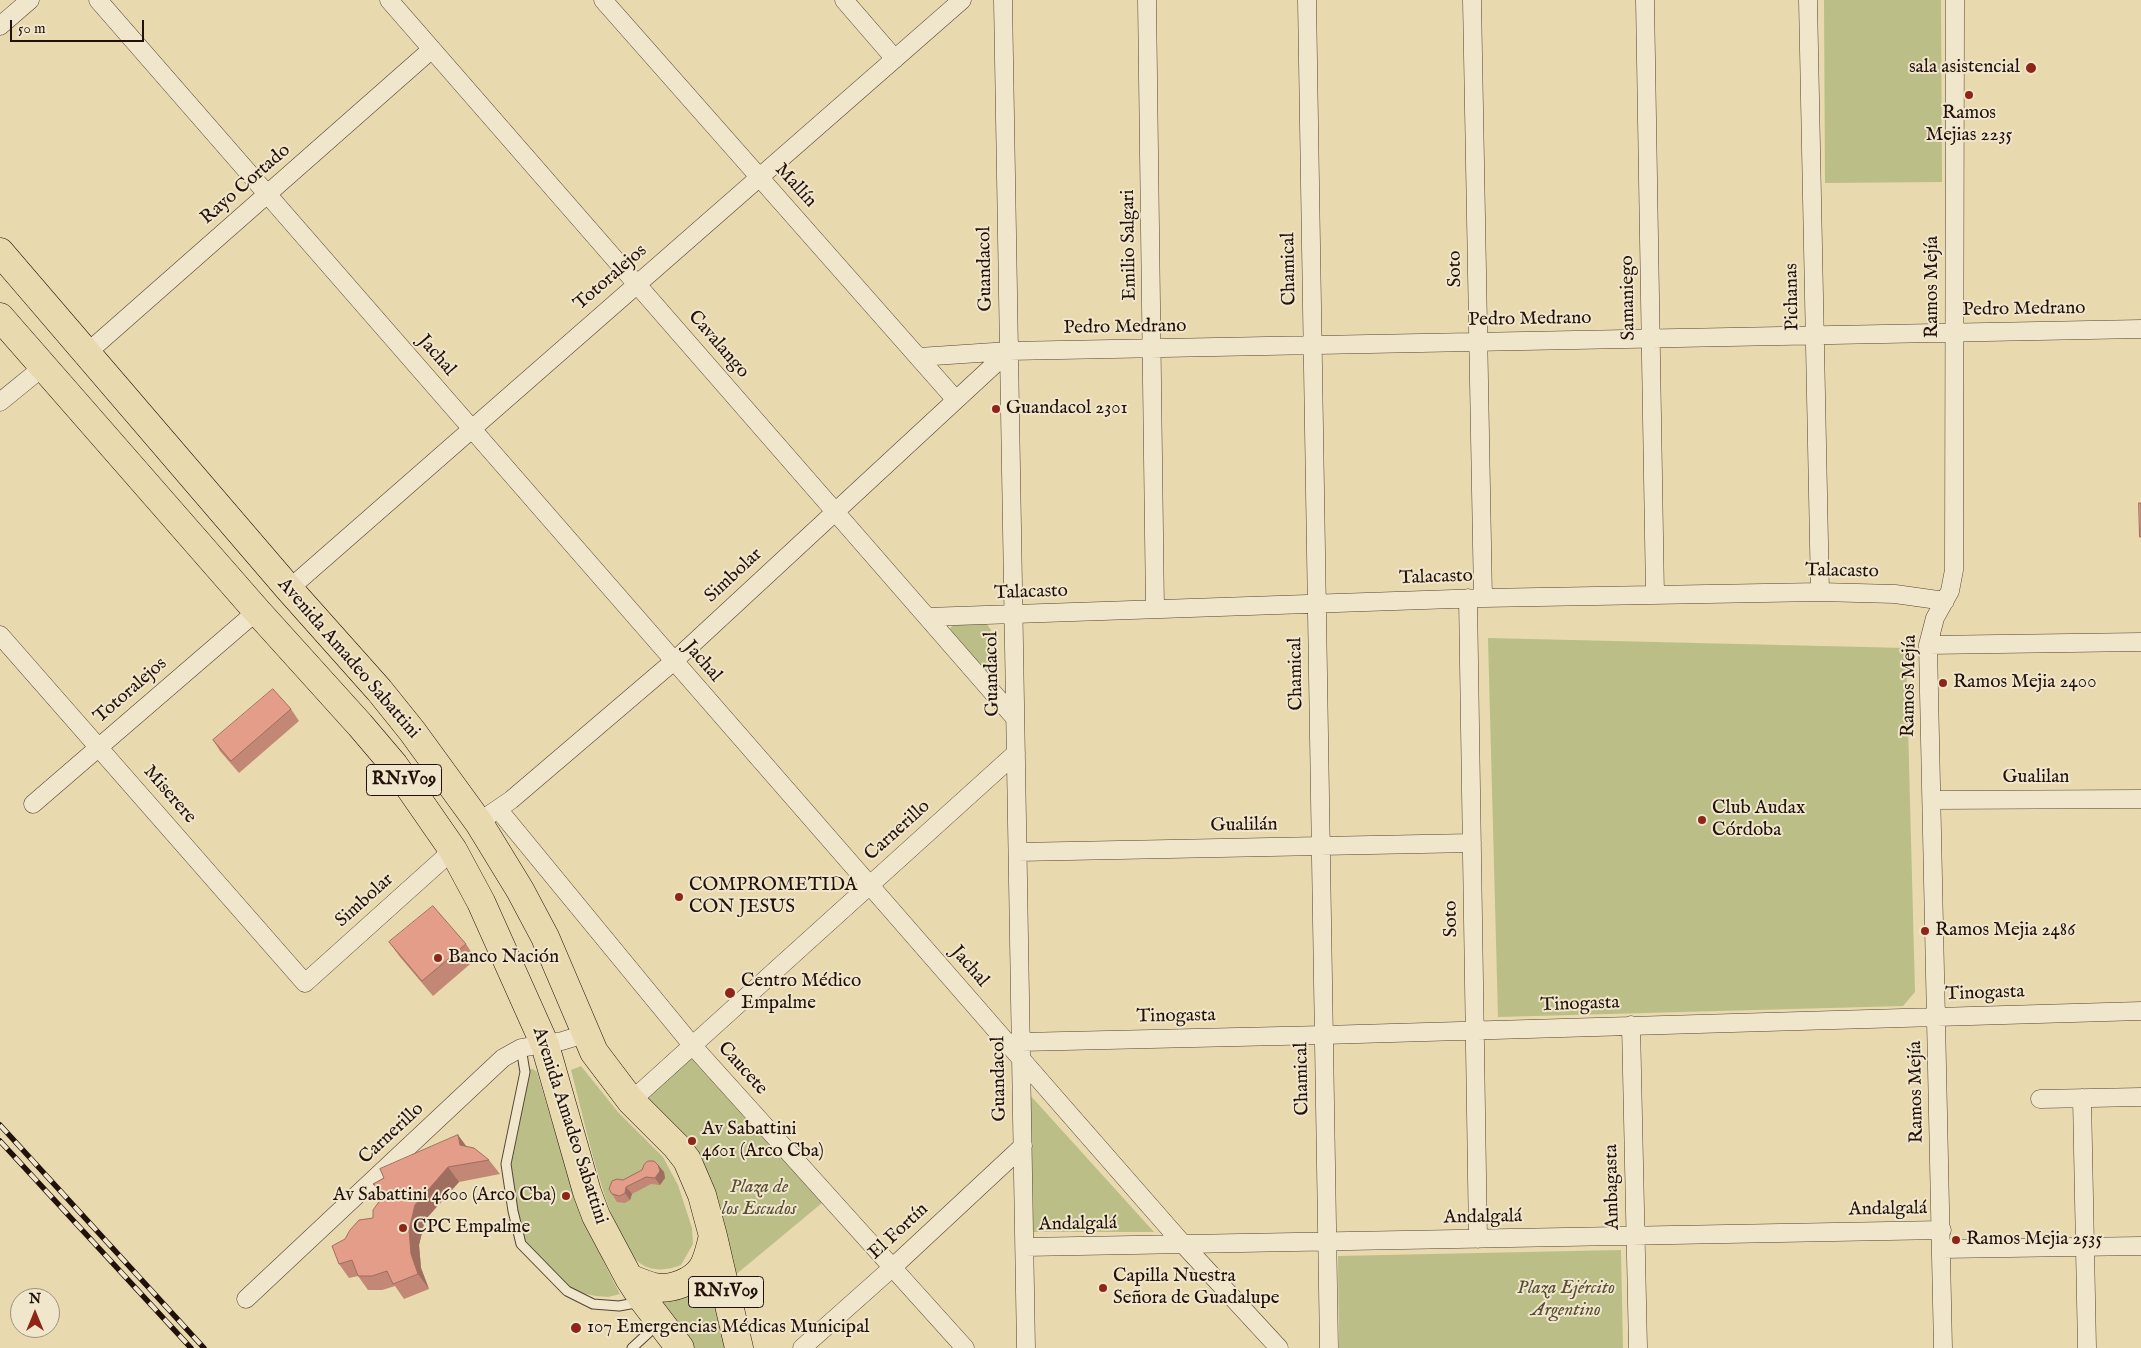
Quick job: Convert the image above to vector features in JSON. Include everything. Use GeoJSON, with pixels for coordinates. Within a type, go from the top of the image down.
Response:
{"type":"FeatureCollection","features":[{"type":"Feature","properties":{"kind":"main road","name":"Avenida Amadeo Sabattini"},"geometry":{"type":"LineString","coordinates":[[0,252],[79,342],[289,590],[489,816],[520,890],[545,937],[594,1052],[630,1101],[676,1146],[687,1160],[702,1195],[739,1348]]}},
{"type":"Feature","properties":{"kind":"main road","name":"Avenida Amadeo Sabattini"},"geometry":{"type":"LineString","coordinates":[[0,317],[256,611],[394,765],[453,850],[481,902],[590,1200],[606,1237],[629,1278],[680,1348]]}},
{"type":"Feature","properties":{"kind":"main road"},"geometry":{"type":"LineString","coordinates":[[629,1278],[655,1288],[674,1287],[693,1280],[701,1271],[707,1259],[713,1236]]}},
{"type":"Feature","properties":{"kind":"street"},"geometry":{"type":"LineString","coordinates":[[0,26],[30,0]]}},
{"type":"Feature","properties":{"kind":"street","name":"Jachal"},"geometry":{"type":"LineString","coordinates":[[98,0],[869,886],[1183,1244],[1278,1348]]}},
{"type":"Feature","properties":{"kind":"street","name":"Cavalango"},"geometry":{"type":"LineString","coordinates":[[389,0],[1015,718]]}},
{"type":"Feature","properties":{"kind":"street","name":"Mallín"},"geometry":{"type":"LineString","coordinates":[[603,0],[956,400]]}},
{"type":"Feature","properties":{"kind":"street"},"geometry":{"type":"LineString","coordinates":[[844,0],[895,59]]}},
{"type":"Feature","properties":{"kind":"street","name":"Totoralejos"},"geometry":{"type":"LineString","coordinates":[[289,590],[962,0]]}},
{"type":"Feature","properties":{"kind":"street","name":"Guandacol"},"geometry":{"type":"LineString","coordinates":[[1003,0],[1026,1348]]}},
{"type":"Feature","properties":{"kind":"street","name":"Emilio Salgari"},"geometry":{"type":"LineString","coordinates":[[1147,0],[1155,609]]}},
{"type":"Feature","properties":{"kind":"street","name":"Chamical"},"geometry":{"type":"LineString","coordinates":[[1307,0],[1329,1348]]}},
{"type":"Feature","properties":{"kind":"street","name":"Soto"},"geometry":{"type":"LineString","coordinates":[[1472,0],[1479,342],[1472,843],[1478,1239]]}},
{"type":"Feature","properties":{"kind":"street","name":"Samaniego"},"geometry":{"type":"LineString","coordinates":[[1645,0],[1655,595]]}},
{"type":"Feature","properties":{"kind":"street","name":"Pichanas"},"geometry":{"type":"LineString","coordinates":[[1808,0],[1820,592]]}},
{"type":"Feature","properties":{"kind":"street","name":"Ramos Mejía"},"geometry":{"type":"LineString","coordinates":[[1943,1348],[1942,1230],[1928,645],[1935,618],[1945,601],[1953,581],[1954,570],[1955,0]]}},
{"type":"Feature","properties":{"kind":"street","name":"Rayo Cortado"},"geometry":{"type":"LineString","coordinates":[[79,342],[268,195],[432,49]]}},
{"type":"Feature","properties":{"kind":"street","name":"Pedro Medrano"},"geometry":{"type":"LineString","coordinates":[[919,357],[1009,351],[2141,329]]}},
{"type":"Feature","properties":{"kind":"street","name":"Simbolar"},"geometry":{"type":"LineString","coordinates":[[489,816],[674,661],[1009,351]]}},
{"type":"Feature","properties":{"kind":"street"},"geometry":{"type":"LineString","coordinates":[[0,402],[43,367]]}},
{"type":"Feature","properties":{"kind":"street","name":"Talacasto"},"geometry":{"type":"LineString","coordinates":[[927,617],[1476,598],[1820,592],[1902,594],[1945,601]]}},
{"type":"Feature","properties":{"kind":"street","name":"Totoralejos"},"geometry":{"type":"LineString","coordinates":[[33,804],[256,611]]}},
{"type":"Feature","properties":{"kind":"street","name":"Miserere"},"geometry":{"type":"LineString","coordinates":[[0,635],[305,983]]}},
{"type":"Feature","properties":{"kind":"street"},"geometry":{"type":"LineString","coordinates":[[1928,645],[2141,642]]}},
{"type":"Feature","properties":{"kind":"street","name":"Carnerillo"},"geometry":{"type":"LineString","coordinates":[[630,1101],[1016,753]]}},
{"type":"Feature","properties":{"kind":"street","name":"Gualilan"},"geometry":{"type":"LineString","coordinates":[[1932,800],[2141,799]]}},
{"type":"Feature","properties":{"kind":"street","name":"Caucete"},"geometry":{"type":"LineString","coordinates":[[489,816],[692,1045],[966,1348]]}},
{"type":"Feature","properties":{"kind":"street","name":"Gualilán"},"geometry":{"type":"LineString","coordinates":[[1018,852],[1472,843]]}},
{"type":"Feature","properties":{"kind":"street","name":"Simbolar"},"geometry":{"type":"LineString","coordinates":[[305,983],[453,850]]}},
{"type":"Feature","properties":{"kind":"street","name":"Tinogasta"},"geometry":{"type":"LineString","coordinates":[[1021,1042],[2141,1012]]}},
{"type":"Feature","properties":{"kind":"street","name":"Ambagasta"},"geometry":{"type":"LineString","coordinates":[[1631,1025],[1638,1348]]}},
{"type":"Feature","properties":{"kind":"street","name":"Carnerillo"},"geometry":{"type":"LineString","coordinates":[[246,1299],[503,1058],[533,1047],[585,1034]]}},
{"type":"Feature","properties":{"kind":"street"},"geometry":{"type":"LineString","coordinates":[[2040,1099],[2141,1097]]}},
{"type":"Feature","properties":{"kind":"street"},"geometry":{"type":"LineString","coordinates":[[2082,1098],[2087,1348]]}},
{"type":"Feature","properties":{"kind":"street","name":"El Fortín"},"geometry":{"type":"LineString","coordinates":[[802,1348],[893,1267],[1023,1146]]}},
{"type":"Feature","properties":{"kind":"street","name":"Andalgalá"},"geometry":{"type":"LineString","coordinates":[[1025,1247],[1327,1243],[1942,1230]]}},
{"type":"Feature","properties":{"kind":"street"},"geometry":{"type":"LineString","coordinates":[[1942,1249],[2141,1246]]}},
{"type":"Feature","properties":{"kind":"lane"},"geometry":{"type":"LineString","coordinates":[[20,290],[79,342]]}},
{"type":"Feature","properties":{"kind":"lane"},"geometry":{"type":"LineString","coordinates":[[533,1047],[524,1072],[506,1164],[513,1211],[522,1244],[567,1291],[592,1304],[619,1306],[652,1312],[632,1348]]}},
{"type":"Feature","properties":{"kind":"green space"},"geometry":{"type":"Polygon","coordinates":[[[1824,0],[1941,0],[1942,182],[1825,183],[1824,0]]]}},
{"type":"Feature","properties":{"kind":"green space"},"geometry":{"type":"Polygon","coordinates":[[[986,623],[991,630],[994,675],[990,680],[948,631],[954,624],[986,623]]]}},
{"type":"Feature","properties":{"kind":"green space","name":"Club Audax Córdoba"},"geometry":{"type":"Polygon","coordinates":[[[1488,638],[1906,648],[1915,992],[1903,1006],[1498,1017],[1488,638]]]}},
{"type":"Feature","properties":{"kind":"green space","name":"Plaza de los Escudos"},"geometry":{"type":"Polygon","coordinates":[[[691,1058],[822,1203],[734,1276],[644,1101],[691,1058]]]}},
{"type":"Feature","properties":{"kind":"green space"},"geometry":{"type":"Polygon","coordinates":[[[581,1066],[618,1112],[663,1157],[678,1185],[692,1228],[693,1244],[681,1265],[661,1269],[646,1267],[629,1251],[618,1230],[598,1174],[571,1070],[581,1066]]]}},
{"type":"Feature","properties":{"kind":"green space"},"geometry":{"type":"Polygon","coordinates":[[[528,1069],[533,1069],[537,1072],[572,1185],[594,1240],[620,1294],[608,1297],[567,1290],[521,1244],[506,1164],[528,1069]]]}},
{"type":"Feature","properties":{"kind":"green space"},"geometry":{"type":"Polygon","coordinates":[[[1029,1094],[1154,1232],[1033,1232],[1029,1094]]]}},
{"type":"Feature","properties":{"kind":"green space","name":"Plaza Ejército Argentino"},"geometry":{"type":"Polygon","coordinates":[[[1621,1250],[1623,1348],[1339,1348],[1338,1256],[1621,1250]]]}},
{"type":"Feature","properties":{"kind":"green space"},"geometry":{"type":"Polygon","coordinates":[[[711,1278],[729,1348],[693,1348],[660,1302],[678,1297],[711,1278]]]}},
{"type":"Feature","properties":{"kind":"building"},"geometry":{"type":"Polygon","coordinates":[[[2139,503],[2141,503],[2141,537],[2140,537],[2139,503]]]}},
{"type":"Feature","properties":{"kind":"building"},"geometry":{"type":"Polygon","coordinates":[[[273,689],[291,709],[231,761],[213,740],[273,689]]]}},
{"type":"Feature","properties":{"kind":"building","name":"Banco Nación"},"geometry":{"type":"Polygon","coordinates":[[[433,906],[466,944],[422,981],[389,942],[433,906]]]}},
{"type":"Feature","properties":{"kind":"building"},"geometry":{"type":"Polygon","coordinates":[[[458,1135],[460,1145],[474,1148],[489,1160],[448,1167],[415,1205],[409,1230],[411,1254],[418,1274],[393,1284],[387,1271],[372,1276],[358,1276],[352,1260],[339,1264],[332,1246],[345,1239],[359,1220],[373,1218],[373,1210],[386,1192],[373,1184],[384,1178],[380,1169],[458,1135]]]}},
{"type":"Feature","properties":{"kind":"building"},"geometry":{"type":"Polygon","coordinates":[[[648,1161],[654,1161],[658,1165],[660,1171],[655,1178],[646,1177],[626,1187],[625,1193],[620,1196],[612,1194],[609,1189],[612,1181],[617,1179],[623,1180],[642,1170],[648,1161]]]}},
{"type":"Feature","properties":{"kind":"railway"},"geometry":{"type":"LineString","coordinates":[[0,1125],[204,1348]]}},
{"type":"Feature","properties":{"kind":"railway"},"geometry":{"type":"LineString","coordinates":[[0,1141],[191,1348]]}},
{"type":"Feature","properties":{"kind":"place","name":"sala asistencial"},"geometry":{"type":"Point","coordinates":[2031,68]}},
{"type":"Feature","properties":{"kind":"place","name":"Ramos Mejias 2235"},"geometry":{"type":"Point","coordinates":[1969,95]}},
{"type":"Feature","properties":{"kind":"place","name":"Guandacol 2301"},"geometry":{"type":"Point","coordinates":[996,409]}},
{"type":"Feature","properties":{"kind":"place","name":"Ramos Mejia 2400"},"geometry":{"type":"Point","coordinates":[1943,683]}},
{"type":"Feature","properties":{"kind":"place","name":"Club Audax Córdoba"},"geometry":{"type":"Point","coordinates":[1702,820]}},
{"type":"Feature","properties":{"kind":"place","name":"COMPROMETIDA CON JESUS"},"geometry":{"type":"Point","coordinates":[679,897]}},
{"type":"Feature","properties":{"kind":"place","name":"Ramos Mejia 2486"},"geometry":{"type":"Point","coordinates":[1925,931]}},
{"type":"Feature","properties":{"kind":"place","name":"Banco Nación"},"geometry":{"type":"Point","coordinates":[438,958]}},
{"type":"Feature","properties":{"kind":"place","name":"Centro Médico Empalme"},"geometry":{"type":"Point","coordinates":[730,993]}},
{"type":"Feature","properties":{"kind":"place","name":"Av Sabattini 4601 (Arco Cba)"},"geometry":{"type":"Point","coordinates":[692,1141]}},
{"type":"Feature","properties":{"kind":"place","name":"Av Sabattini 4600 (Arco Cba)"},"geometry":{"type":"Point","coordinates":[566,1196]}},
{"type":"Feature","properties":{"kind":"place","name":"CPC Empalme"},"geometry":{"type":"Point","coordinates":[403,1228]}},
{"type":"Feature","properties":{"kind":"place","name":"Ramos Mejia 2535"},"geometry":{"type":"Point","coordinates":[1956,1240]}},
{"type":"Feature","properties":{"kind":"place","name":"Capilla Nuestra Señora de Guadalupe"},"geometry":{"type":"Point","coordinates":[1103,1288]}},
{"type":"Feature","properties":{"kind":"place","name":"107 Emergencias Médicas Municipal"},"geometry":{"type":"Point","coordinates":[576,1328]}}]}
